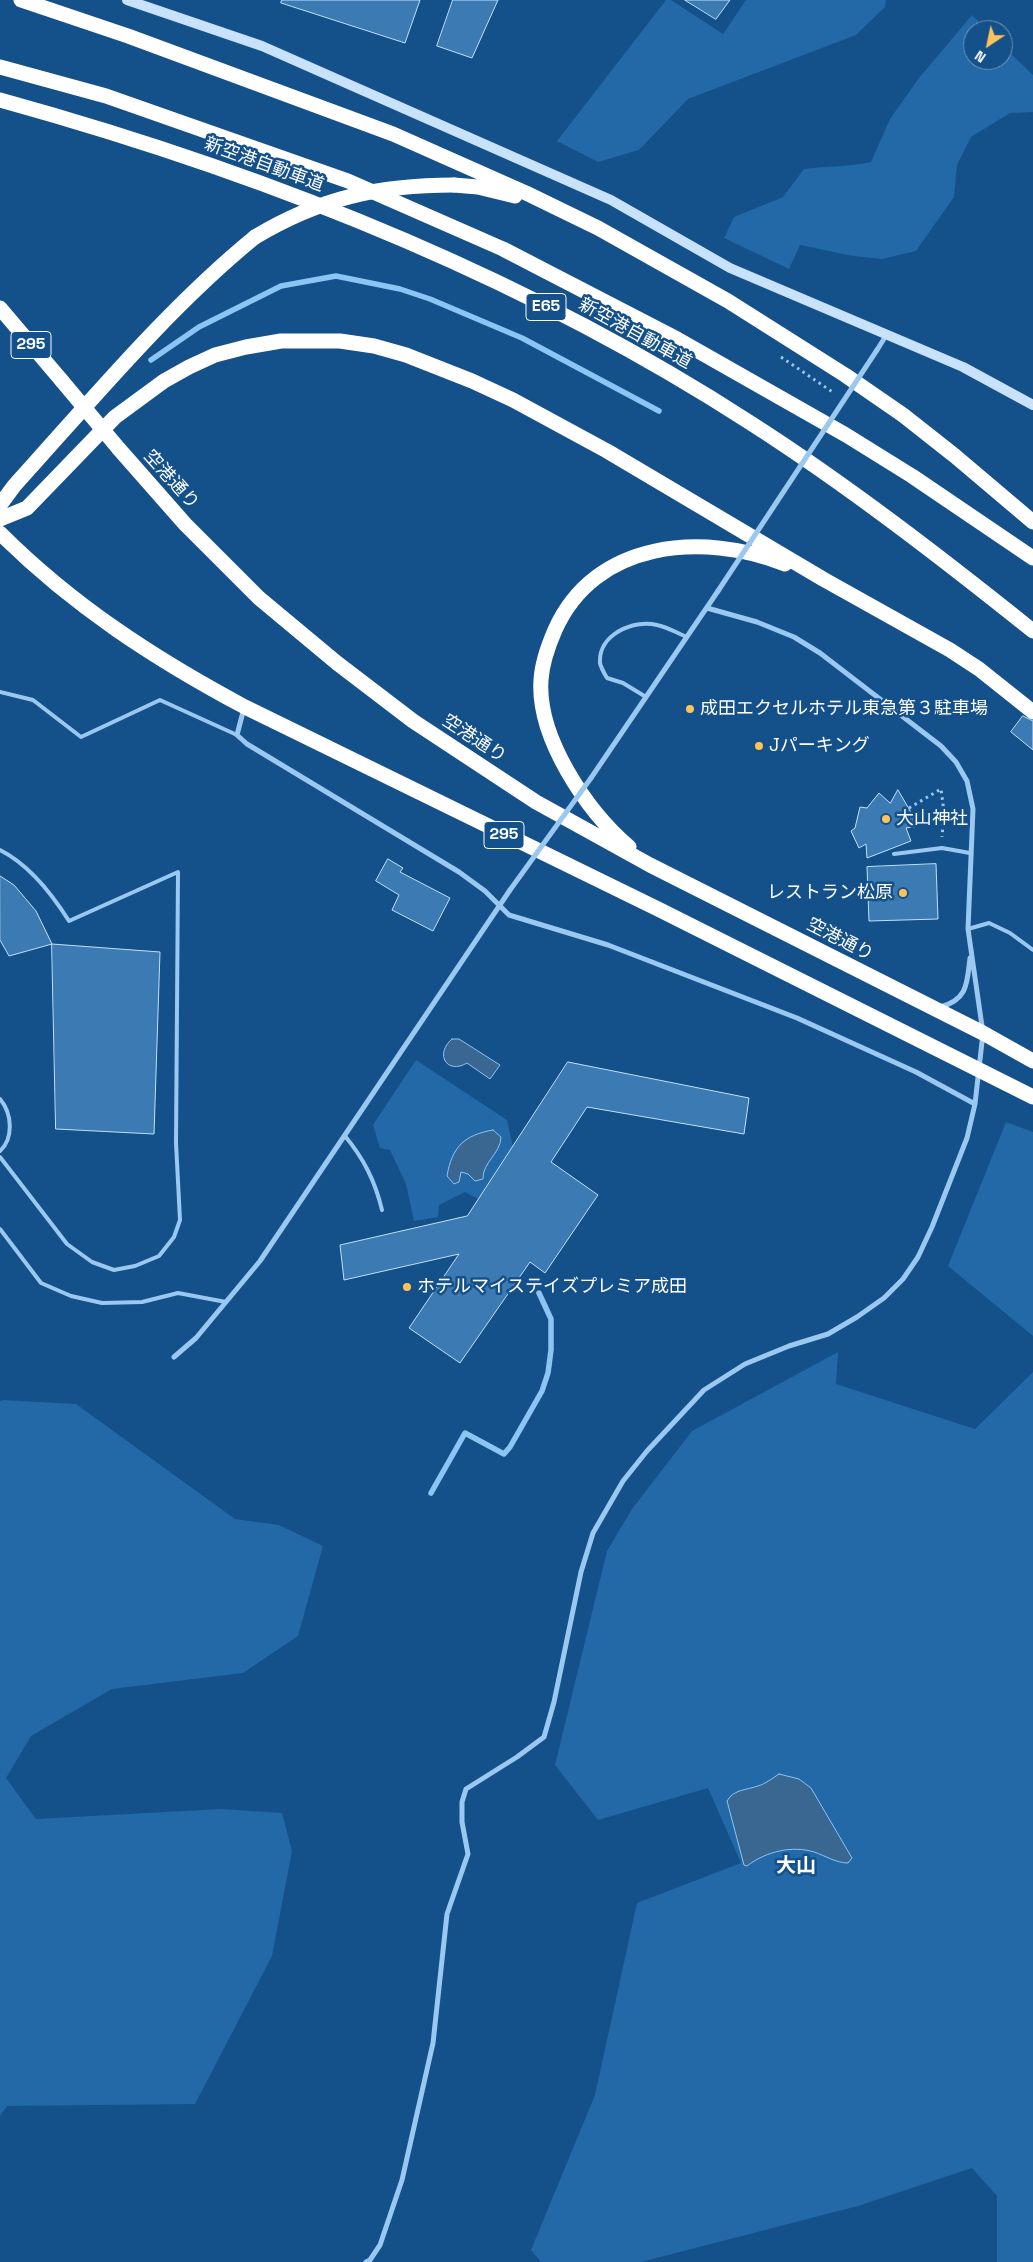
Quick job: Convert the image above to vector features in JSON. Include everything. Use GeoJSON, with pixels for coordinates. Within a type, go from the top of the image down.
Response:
{"type":"FeatureCollection","features":[{"type":"Feature","properties":{"kind":"highway"},"geometry":{"type":"LineString","coordinates":[[21,0],[128,36],[393,134],[526,193],[598,228],[728,301],[845,375],[940,445],[1033,522]]}},
{"type":"Feature","properties":{"kind":"highway","name":"新空港自動車道"},"geometry":{"type":"LineString","coordinates":[[0,66],[106,96],[339,178],[503,249],[677,339],[846,435],[912,476],[1033,558]]}},
{"type":"Feature","properties":{"kind":"highway","name":"新空港自動車道"},"geometry":{"type":"LineString","coordinates":[[0,100],[150,144],[338,212],[483,276],[593,331],[680,379],[749,422],[835,481],[1033,631]]}},
{"type":"Feature","properties":{"kind":"highway"},"geometry":{"type":"LineString","coordinates":[[0,505],[14,486],[122,366],[204,282],[255,237],[282,220],[348,196],[383,188],[418,185],[454,185],[478,187],[528,200],[598,228]]}},
{"type":"Feature","properties":{"kind":"highway","name":"空港通り"},"geometry":{"type":"LineString","coordinates":[[0,308],[118,449],[185,524],[259,598],[337,663],[413,721],[536,802],[650,865],[983,1033],[1033,1061]]}},
{"type":"Feature","properties":{"kind":"highway"},"geometry":{"type":"LineString","coordinates":[[0,519],[27,508],[115,417],[158,385],[189,367],[215,356],[255,345],[288,341],[340,341],[374,346],[406,355],[472,381],[513,400],[607,451],[823,579],[950,650],[979,669],[1033,712]]}},
{"type":"Feature","properties":{"kind":"highway","name":"295"},"geometry":{"type":"LineString","coordinates":[[0,533],[44,575],[110,626],[170,665],[244,707],[658,909],[1033,1097]]}},
{"type":"Feature","properties":{"kind":"highway"},"geometry":{"type":"LineString","coordinates":[[650,865],[616,836],[574,782],[546,726],[541,681],[548,646],[560,617],[575,596],[593,579],[616,564],[643,553],[672,547],[700,546],[731,549],[772,559],[823,579]]}},
{"type":"Feature","properties":{"kind":"street"},"geometry":{"type":"LineString","coordinates":[[127,0],[262,46],[611,200],[730,268],[963,367],[1033,405]]}},
{"type":"Feature","properties":{"kind":"street"},"geometry":{"type":"LineString","coordinates":[[174,1357],[196,1338],[260,1261],[499,906],[591,778],[707,608],[887,334]]}},
{"type":"Feature","properties":{"kind":"street"},"geometry":{"type":"LineString","coordinates":[[370,2261],[380,2246],[402,2180],[433,2043],[447,1914],[468,1854],[462,1822],[462,1802],[466,1789],[517,1757],[544,1737],[554,1702],[581,1572],[593,1533],[623,1481],[673,1422],[704,1390],[744,1364],[789,1346],[828,1334],[857,1318],[884,1298],[903,1279],[918,1256],[932,1228],[967,1138],[975,1104],[983,1033],[968,929],[973,809],[967,781],[956,762],[941,746],[820,653],[794,637],[757,622],[707,608]]}},
{"type":"Feature","properties":{"kind":"street"},"geometry":{"type":"LineString","coordinates":[[244,707],[237,735],[247,744],[459,872],[485,891],[509,915],[608,945],[797,1018],[916,1072],[975,1104]]}},
{"type":"Feature","properties":{"kind":"street"},"geometry":{"type":"LineString","coordinates":[[933,1009],[957,1000],[966,988],[971,953]]}},
{"type":"Feature","properties":{"kind":"lane"},"geometry":{"type":"LineString","coordinates":[[646,697],[623,683],[607,678],[600,665],[601,650],[611,635],[631,626],[657,624],[687,637]]}},
{"type":"Feature","properties":{"kind":"lane"},"geometry":{"type":"LineString","coordinates":[[0,692],[33,700],[81,737],[160,700],[237,735]]}},
{"type":"Feature","properties":{"kind":"lane"},"geometry":{"type":"LineString","coordinates":[[894,854],[942,848],[970,853]]}},
{"type":"Feature","properties":{"kind":"lane"},"geometry":{"type":"LineString","coordinates":[[0,850],[25,868],[52,894],[69,921],[178,872],[176,1143],[180,1220],[174,1236],[158,1256],[135,1266],[114,1270],[92,1262],[67,1244],[0,1157]]}},
{"type":"Feature","properties":{"kind":"lane"},"geometry":{"type":"LineString","coordinates":[[968,929],[989,923],[1010,933],[1033,950]]}},
{"type":"Feature","properties":{"kind":"lane"},"geometry":{"type":"LineString","coordinates":[[0,1099],[6,1106],[11,1123],[5,1146],[0,1151]]}},
{"type":"Feature","properties":{"kind":"lane"},"geometry":{"type":"LineString","coordinates":[[345,1136],[355,1147],[376,1186],[382,1210]]}},
{"type":"Feature","properties":{"kind":"lane"},"geometry":{"type":"LineString","coordinates":[[0,1229],[41,1283],[71,1296],[102,1303],[134,1302],[178,1293],[226,1302]]}},
{"type":"Feature","properties":{"kind":"path"},"geometry":{"type":"LineString","coordinates":[[781,357],[844,400]]}},
{"type":"Feature","properties":{"kind":"path"},"geometry":{"type":"LineString","coordinates":[[909,808],[941,789],[944,812],[942,848]]}},
{"type":"Feature","properties":{"kind":"shaded area"},"geometry":{"type":"Polygon","coordinates":[[[666,0],[671,0],[723,34],[746,0],[886,0],[885,7],[856,35],[688,99],[639,150],[598,162],[557,141],[666,0]]]}},
{"type":"Feature","properties":{"kind":"shaded area"},"geometry":{"type":"Polygon","coordinates":[[[972,15],[977,20],[968,20],[972,15]]]}},
{"type":"Feature","properties":{"kind":"shaded area"},"geometry":{"type":"Polygon","coordinates":[[[963,26],[963,70],[1013,70],[1013,56],[1033,75],[1033,112],[1010,113],[971,137],[957,165],[954,197],[916,251],[882,259],[853,256],[800,245],[789,269],[724,238],[734,217],[783,197],[804,169],[871,162],[890,119],[919,78],[963,26]]]}},
{"type":"Feature","properties":{"kind":"shaded area"},"geometry":{"type":"Polygon","coordinates":[[[452,1039],[459,1039],[500,1065],[490,1079],[467,1063],[454,1066],[449,1065],[445,1061],[444,1051],[452,1039]]]}},
{"type":"Feature","properties":{"kind":"shaded area"},"geometry":{"type":"Polygon","coordinates":[[[416,1060],[507,1120],[513,1147],[478,1199],[465,1192],[439,1205],[438,1217],[414,1221],[406,1184],[390,1150],[380,1148],[373,1125],[416,1060]]]}},
{"type":"Feature","properties":{"kind":"shaded area"},"geometry":{"type":"Polygon","coordinates":[[[1006,1122],[1033,1132],[1033,1336],[948,1266],[1006,1122]]]}},
{"type":"Feature","properties":{"kind":"shaded area"},"geometry":{"type":"Polygon","coordinates":[[[493,1130],[501,1137],[500,1143],[485,1168],[483,1179],[475,1181],[468,1174],[461,1172],[459,1182],[454,1184],[447,1176],[456,1150],[474,1135],[493,1130]]]}},
{"type":"Feature","properties":{"kind":"shaded area"},"geometry":{"type":"Polygon","coordinates":[[[838,1352],[836,1384],[975,1429],[1033,1372],[1033,2262],[997,2262],[997,2196],[972,2168],[858,2206],[641,2262],[541,2262],[531,2250],[595,2095],[637,1903],[741,1863],[708,1788],[598,1820],[555,1765],[607,1551],[632,1509],[692,1431],[838,1352]]]}},
{"type":"Feature","properties":{"kind":"shaded area"},"geometry":{"type":"Polygon","coordinates":[[[0,1401],[76,1404],[235,1519],[279,1525],[323,1546],[298,1636],[243,1673],[112,1689],[31,1736],[6,1778],[36,1819],[221,1809],[282,1813],[292,1851],[272,1956],[195,2104],[7,2106],[0,2116],[0,1401]]]}},
{"type":"Feature","properties":{"kind":"shaded area"},"geometry":{"type":"Polygon","coordinates":[[[779,1774],[799,1779],[811,1788],[852,1858],[848,1863],[835,1861],[814,1852],[797,1849],[779,1851],[762,1857],[747,1866],[744,1865],[727,1801],[733,1794],[761,1785],[779,1774]]]}},
{"type":"Feature","properties":{"kind":"building"},"geometry":{"type":"Polygon","coordinates":[[[282,0],[420,0],[405,43],[281,3],[282,0]]]}},
{"type":"Feature","properties":{"kind":"building"},"geometry":{"type":"Polygon","coordinates":[[[453,0],[498,0],[472,58],[437,46],[453,0]]]}},
{"type":"Feature","properties":{"kind":"building"},"geometry":{"type":"Polygon","coordinates":[[[685,0],[730,0],[716,19],[685,0]]]}},
{"type":"Feature","properties":{"kind":"building"},"geometry":{"type":"Polygon","coordinates":[[[1023,716],[1033,721],[1033,750],[1011,732],[1023,716]]]}},
{"type":"Feature","properties":{"kind":"building","name":"大山神社"},"geometry":{"type":"Polygon","coordinates":[[[898,790],[919,826],[906,828],[911,841],[867,858],[866,844],[859,848],[851,831],[855,828],[860,807],[867,808],[879,793],[890,803],[898,790]]]}},
{"type":"Feature","properties":{"kind":"building"},"geometry":{"type":"Polygon","coordinates":[[[388,859],[403,868],[400,872],[450,898],[433,931],[392,910],[399,895],[376,881],[388,859]]]}},
{"type":"Feature","properties":{"kind":"building","name":"レストラン松原"},"geometry":{"type":"Polygon","coordinates":[[[936,864],[938,919],[869,921],[867,867],[936,864]]]}},
{"type":"Feature","properties":{"kind":"building"},"geometry":{"type":"Polygon","coordinates":[[[0,876],[14,885],[36,911],[52,944],[9,956],[0,940],[0,876]]]}},
{"type":"Feature","properties":{"kind":"building"},"geometry":{"type":"Polygon","coordinates":[[[52,944],[160,952],[154,1134],[56,1129],[52,944]]]}},
{"type":"Feature","properties":{"kind":"building"},"geometry":{"type":"Polygon","coordinates":[[[568,1062],[749,1098],[744,1134],[587,1107],[551,1162],[598,1195],[545,1273],[530,1262],[460,1363],[409,1328],[459,1254],[344,1280],[340,1245],[467,1216],[568,1062]]]}},
{"type":"Feature","properties":{"kind":"waterway"},"geometry":{"type":"LineString","coordinates":[[151,360],[199,327],[281,286],[336,276],[400,289],[430,299],[522,338],[659,411]]}},
{"type":"Feature","properties":{"kind":"waterway"},"geometry":{"type":"LineString","coordinates":[[431,1493],[465,1433],[504,1454],[510,1447],[542,1391],[548,1373],[551,1350],[551,1319],[539,1293]]}},
{"type":"Feature","properties":{"kind":"place","name":"成田エクセルホテル東急第３駐車場"},"geometry":{"type":"Point","coordinates":[690,709]}},
{"type":"Feature","properties":{"kind":"place","name":"Jパーキング"},"geometry":{"type":"Point","coordinates":[759,746]}},
{"type":"Feature","properties":{"kind":"place","name":"大山神社"},"geometry":{"type":"Point","coordinates":[886,819]}},
{"type":"Feature","properties":{"kind":"place","name":"レストラン松原"},"geometry":{"type":"Point","coordinates":[903,893]}},
{"type":"Feature","properties":{"kind":"place","name":"ホテルマイステイズプレミア成田"},"geometry":{"type":"Point","coordinates":[407,1287]}},
{"type":"Feature","properties":{"kind":"district","name":"大山"},"geometry":{"type":"Point","coordinates":[796,1867]}}]}
